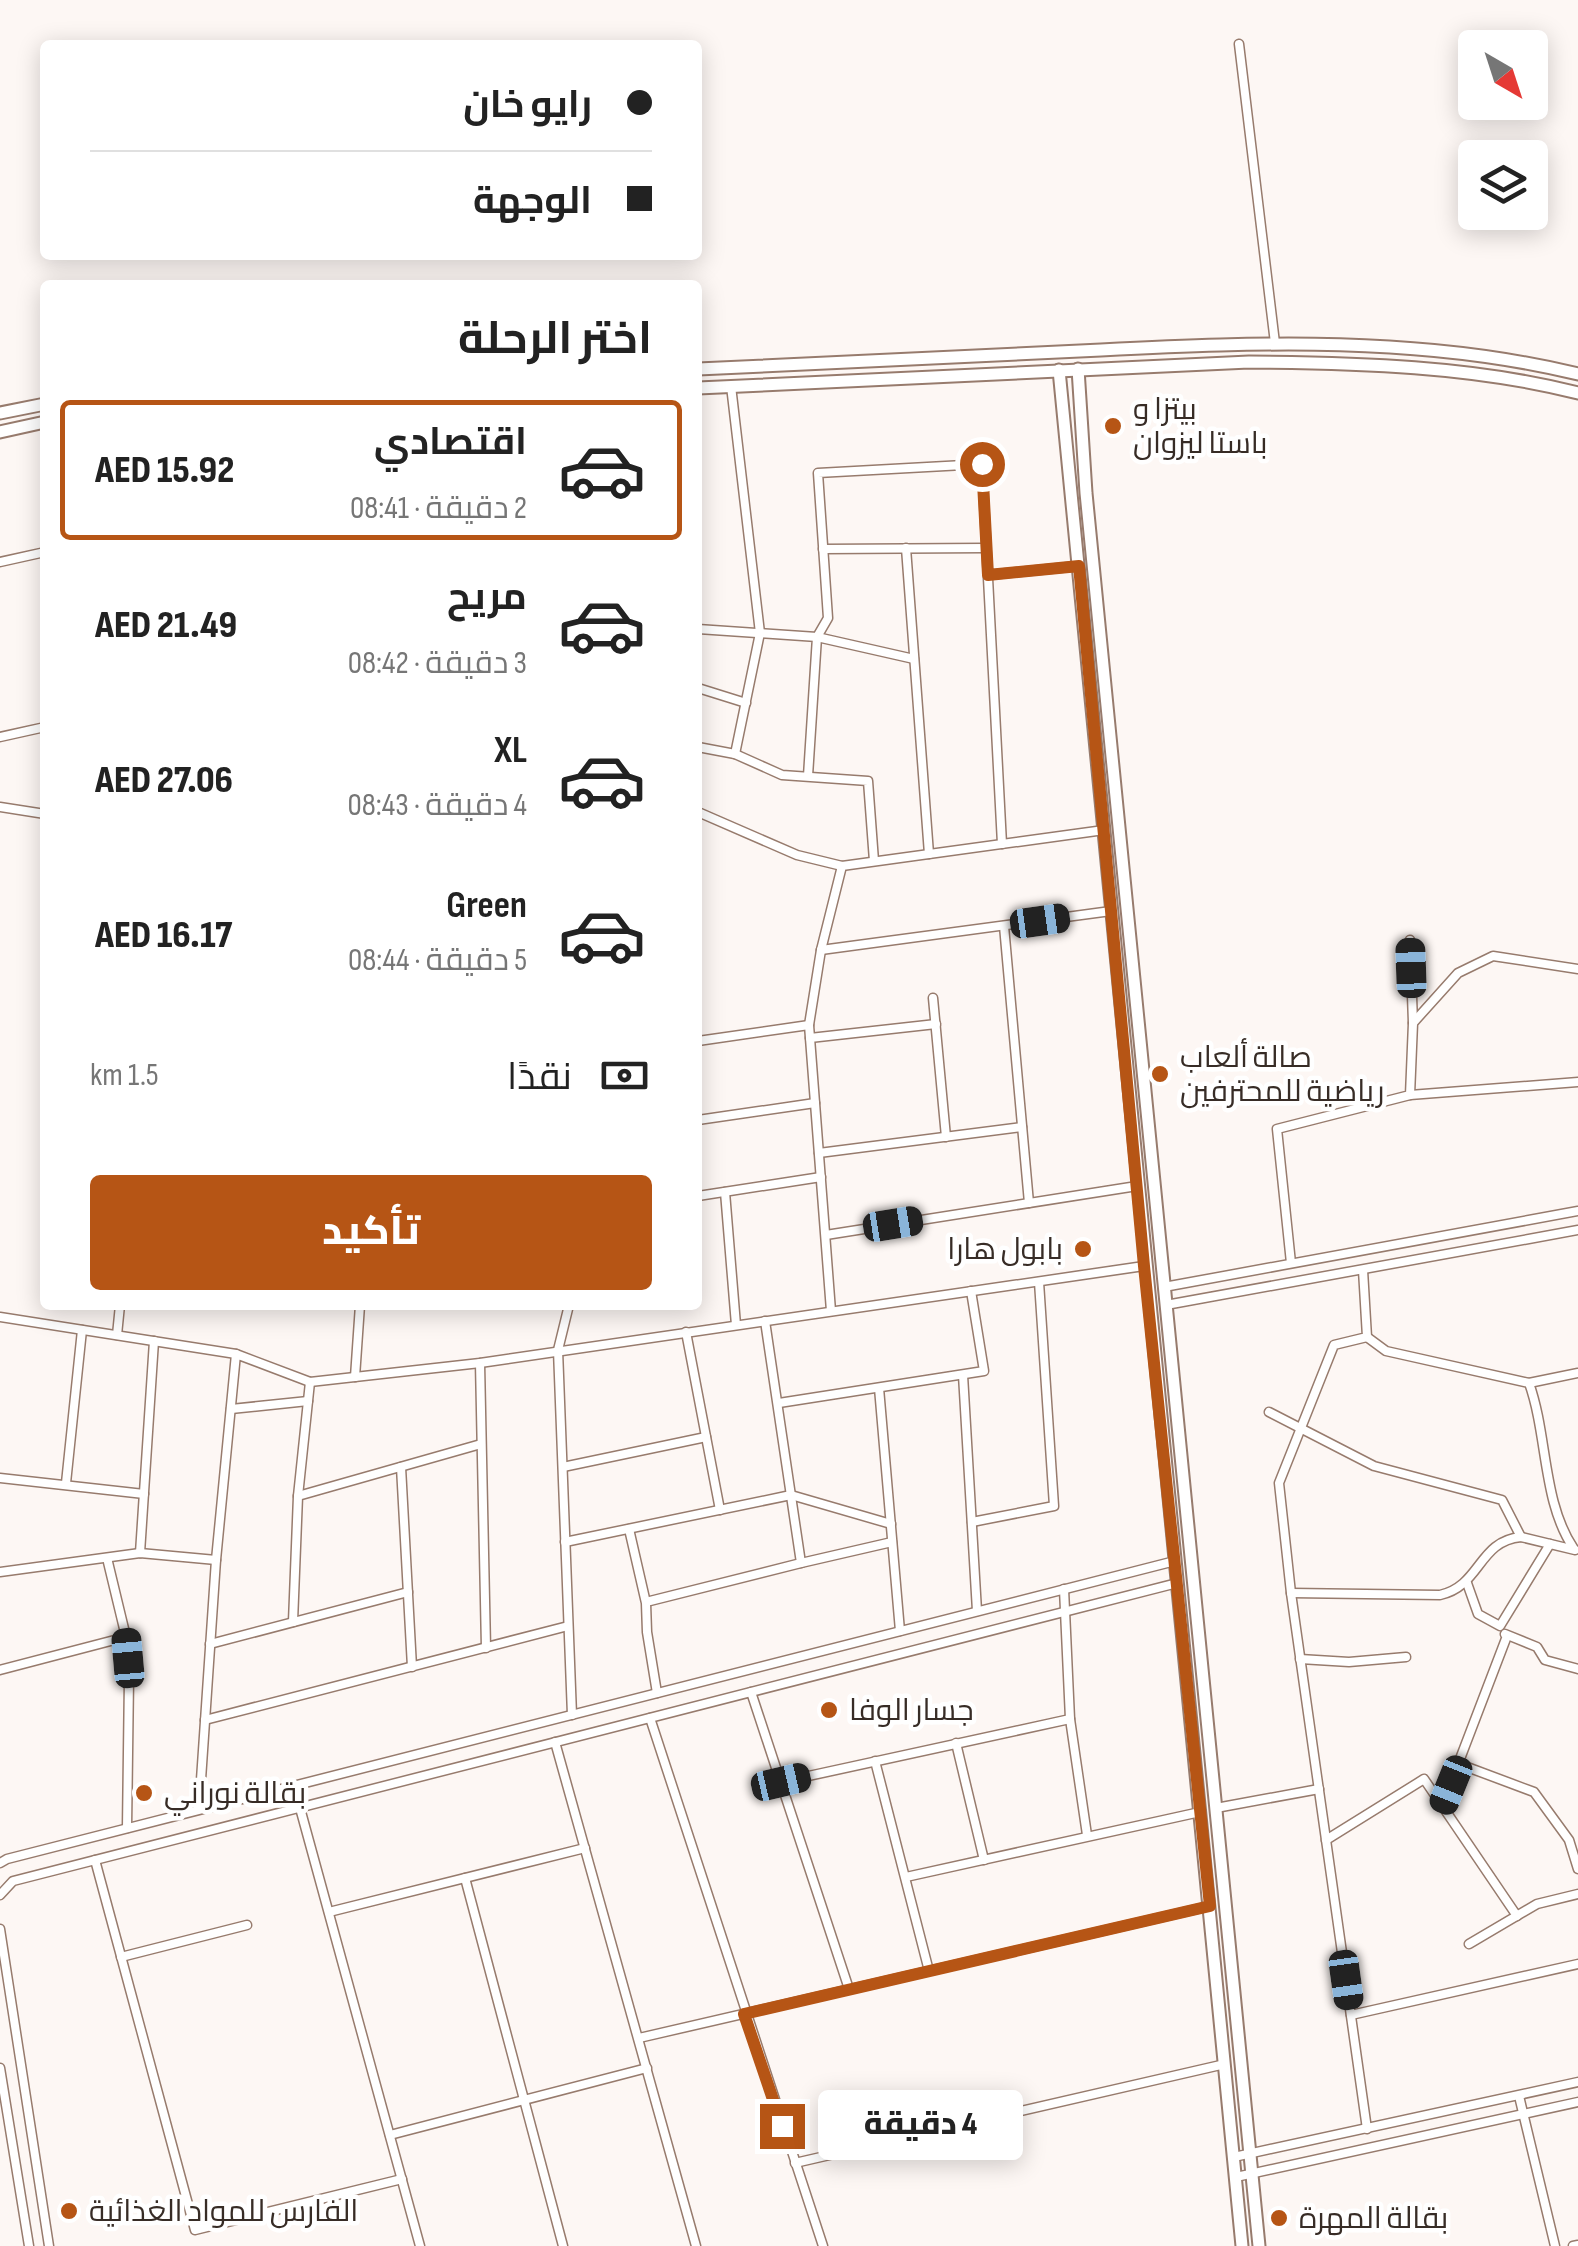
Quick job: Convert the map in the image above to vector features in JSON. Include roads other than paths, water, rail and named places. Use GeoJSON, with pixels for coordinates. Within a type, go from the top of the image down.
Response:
{"type":"FeatureCollection","features":[{"type":"Feature","properties":{"kind":"main road"},"geometry":{"type":"LineString","coordinates":[[702,369],[1275,342],[1455,353],[1578,374]]}},
{"type":"Feature","properties":{"kind":"main road"},"geometry":{"type":"LineString","coordinates":[[702,388],[1249,362],[1339,363],[1451,372],[1578,392]]}},
{"type":"Feature","properties":{"kind":"main road"},"geometry":{"type":"LineString","coordinates":[[1078,369],[1086,493],[1259,2246]]}},
{"type":"Feature","properties":{"kind":"main road"},"geometry":{"type":"LineString","coordinates":[[1059,370],[1242,2246]]}},
{"type":"Feature","properties":{"kind":"main road"},"geometry":{"type":"LineString","coordinates":[[0,413],[40,405]]}},
{"type":"Feature","properties":{"kind":"main road"},"geometry":{"type":"LineString","coordinates":[[0,432],[40,423]]}},
{"type":"Feature","properties":{"kind":"street"},"geometry":{"type":"LineString","coordinates":[[1239,44],[1275,342]]}},
{"type":"Feature","properties":{"kind":"street"},"geometry":{"type":"LineString","coordinates":[[731,386],[760,633],[736,754]]}},
{"type":"Feature","properties":{"kind":"street"},"geometry":{"type":"LineString","coordinates":[[808,776],[817,637],[828,618],[818,472],[982,464],[1002,844]]}},
{"type":"Feature","properties":{"kind":"street"},"geometry":{"type":"LineString","coordinates":[[906,548],[929,854]]}},
{"type":"Feature","properties":{"kind":"street"},"geometry":{"type":"LineString","coordinates":[[823,549],[986,548]]}},
{"type":"Feature","properties":{"kind":"street"},"geometry":{"type":"LineString","coordinates":[[0,562],[40,553]]}},
{"type":"Feature","properties":{"kind":"street"},"geometry":{"type":"LineString","coordinates":[[988,575],[1079,566]]}},
{"type":"Feature","properties":{"kind":"street"},"geometry":{"type":"LineString","coordinates":[[702,629],[817,637],[914,659]]}},
{"type":"Feature","properties":{"kind":"street"},"geometry":{"type":"LineString","coordinates":[[702,689],[746,703]]}},
{"type":"Feature","properties":{"kind":"street"},"geometry":{"type":"LineString","coordinates":[[0,737],[40,728]]}},
{"type":"Feature","properties":{"kind":"street"},"geometry":{"type":"LineString","coordinates":[[702,749],[736,754],[782,775],[868,781],[874,861]]}},
{"type":"Feature","properties":{"kind":"street"},"geometry":{"type":"LineString","coordinates":[[0,807],[40,813]]}},
{"type":"Feature","properties":{"kind":"street"},"geometry":{"type":"LineString","coordinates":[[702,814],[797,855],[842,866],[1104,830]]}},
{"type":"Feature","properties":{"kind":"street"},"geometry":{"type":"LineString","coordinates":[[831,1311],[809,1025],[821,950],[842,866]]}},
{"type":"Feature","properties":{"kind":"street"},"geometry":{"type":"LineString","coordinates":[[821,950],[1111,911]]}},
{"type":"Feature","properties":{"kind":"street"},"geometry":{"type":"LineString","coordinates":[[1004,926],[1028,1203]]}},
{"type":"Feature","properties":{"kind":"street"},"geometry":{"type":"LineString","coordinates":[[1410,940],[1410,1094]]}},
{"type":"Feature","properties":{"kind":"street"},"geometry":{"type":"LineString","coordinates":[[1413,1024],[1458,973],[1493,956],[1578,969]]}},
{"type":"Feature","properties":{"kind":"street"},"geometry":{"type":"LineString","coordinates":[[934,998],[946,1136]]}},
{"type":"Feature","properties":{"kind":"street"},"geometry":{"type":"LineString","coordinates":[[810,1038],[936,1024]]}},
{"type":"Feature","properties":{"kind":"street"},"geometry":{"type":"LineString","coordinates":[[702,1040],[809,1025]]}},
{"type":"Feature","properties":{"kind":"street"},"geometry":{"type":"LineString","coordinates":[[1291,1264],[1277,1130],[1410,1094],[1578,1082]]}},
{"type":"Feature","properties":{"kind":"street"},"geometry":{"type":"LineString","coordinates":[[702,1119],[815,1102]]}},
{"type":"Feature","properties":{"kind":"street"},"geometry":{"type":"LineString","coordinates":[[819,1153],[1022,1127]]}},
{"type":"Feature","properties":{"kind":"street"},"geometry":{"type":"LineString","coordinates":[[702,1195],[821,1177]]}},
{"type":"Feature","properties":{"kind":"street"},"geometry":{"type":"LineString","coordinates":[[826,1235],[1137,1186]]}},
{"type":"Feature","properties":{"kind":"street"},"geometry":{"type":"LineString","coordinates":[[725,1192],[736,1325]]}},
{"type":"Feature","properties":{"kind":"street"},"geometry":{"type":"LineString","coordinates":[[1164,1287],[1578,1211]]}},
{"type":"Feature","properties":{"kind":"street"},"geometry":{"type":"LineString","coordinates":[[1166,1306],[1578,1230]]}},
{"type":"Feature","properties":{"kind":"street"},"geometry":{"type":"LineString","coordinates":[[0,1317],[236,1354],[310,1382],[480,1364],[1144,1266]]}},
{"type":"Feature","properties":{"kind":"street"},"geometry":{"type":"LineString","coordinates":[[1363,1270],[1367,1337]]}},
{"type":"Feature","properties":{"kind":"street"},"geometry":{"type":"LineString","coordinates":[[972,1522],[1054,1506],[1038,1282]]}},
{"type":"Feature","properties":{"kind":"street"},"geometry":{"type":"LineString","coordinates":[[779,1403],[984,1371],[971,1291]]}},
{"type":"Feature","properties":{"kind":"street"},"geometry":{"type":"LineString","coordinates":[[116,1336],[119,1310]]}},
{"type":"Feature","properties":{"kind":"street"},"geometry":{"type":"LineString","coordinates":[[355,1377],[360,1310]]}},
{"type":"Feature","properties":{"kind":"street"},"geometry":{"type":"LineString","coordinates":[[567,1310],[558,1350],[572,1714]]}},
{"type":"Feature","properties":{"kind":"street"},"geometry":{"type":"LineString","coordinates":[[765,1321],[800,1563]]}},
{"type":"Feature","properties":{"kind":"street"},"geometry":{"type":"LineString","coordinates":[[66,1483],[82,1330]]}},
{"type":"Feature","properties":{"kind":"street"},"geometry":{"type":"LineString","coordinates":[[686,1332],[720,1510]]}},
{"type":"Feature","properties":{"kind":"street"},"geometry":{"type":"LineString","coordinates":[[1367,2129],[1291,1594],[1279,1483],[1334,1345],[1367,1337],[1386,1350],[1529,1382],[1578,1373]]}},
{"type":"Feature","properties":{"kind":"street"},"geometry":{"type":"LineString","coordinates":[[140,1554],[154,1341]]}},
{"type":"Feature","properties":{"kind":"street"},"geometry":{"type":"LineString","coordinates":[[199,1810],[216,1560],[236,1354]]}},
{"type":"Feature","properties":{"kind":"street"},"geometry":{"type":"LineString","coordinates":[[480,1364],[486,1648]]}},
{"type":"Feature","properties":{"kind":"street"},"geometry":{"type":"LineString","coordinates":[[963,1375],[976,1612]]}},
{"type":"Feature","properties":{"kind":"street"},"geometry":{"type":"LineString","coordinates":[[294,1622],[298,1496],[310,1382]]}},
{"type":"Feature","properties":{"kind":"street"},"geometry":{"type":"LineString","coordinates":[[1529,1382],[1539,1411],[1559,1527],[1576,1550]]}},
{"type":"Feature","properties":{"kind":"street"},"geometry":{"type":"LineString","coordinates":[[879,1388],[900,1631]]}},
{"type":"Feature","properties":{"kind":"street"},"geometry":{"type":"LineString","coordinates":[[231,1409],[308,1401]]}},
{"type":"Feature","properties":{"kind":"street"},"geometry":{"type":"LineString","coordinates":[[1268,1412],[1374,1466],[1502,1500],[1521,1538]]}},
{"type":"Feature","properties":{"kind":"street"},"geometry":{"type":"LineString","coordinates":[[562,1467],[706,1437]]}},
{"type":"Feature","properties":{"kind":"street"},"geometry":{"type":"LineString","coordinates":[[298,1496],[482,1444]]}},
{"type":"Feature","properties":{"kind":"street"},"geometry":{"type":"LineString","coordinates":[[401,1467],[412,1666]]}},
{"type":"Feature","properties":{"kind":"street"},"geometry":{"type":"LineString","coordinates":[[0,1478],[144,1494]]}},
{"type":"Feature","properties":{"kind":"street"},"geometry":{"type":"LineString","coordinates":[[565,1542],[791,1495],[891,1524]]}},
{"type":"Feature","properties":{"kind":"street"},"geometry":{"type":"LineString","coordinates":[[630,1529],[646,1603],[656,1693]]}},
{"type":"Feature","properties":{"kind":"street"},"geometry":{"type":"LineString","coordinates":[[1291,1594],[1454,1592],[1467,1583],[1497,1543],[1521,1538],[1576,1550]]}},
{"type":"Feature","properties":{"kind":"street"},"geometry":{"type":"LineString","coordinates":[[650,1601],[892,1542]]}},
{"type":"Feature","properties":{"kind":"street"},"geometry":{"type":"LineString","coordinates":[[1500,1626],[1550,1544]]}},
{"type":"Feature","properties":{"kind":"street"},"geometry":{"type":"LineString","coordinates":[[0,1572],[140,1554],[216,1560]]}},
{"type":"Feature","properties":{"kind":"street"},"geometry":{"type":"LineString","coordinates":[[107,1558],[126,1636],[130,1678],[128,1828]]}},
{"type":"Feature","properties":{"kind":"street"},"geometry":{"type":"LineString","coordinates":[[0,1863],[1175,1561]]}},
{"type":"Feature","properties":{"kind":"street"},"geometry":{"type":"LineString","coordinates":[[0,1895],[13,1881],[1177,1583]]}},
{"type":"Feature","properties":{"kind":"street"},"geometry":{"type":"LineString","coordinates":[[1467,1583],[1478,1614],[1500,1626],[1506,1636],[1536,1647],[1546,1660],[1578,1670]]}},
{"type":"Feature","properties":{"kind":"street"},"geometry":{"type":"LineString","coordinates":[[1064,1589],[1070,1719],[1087,1835]]}},
{"type":"Feature","properties":{"kind":"street"},"geometry":{"type":"LineString","coordinates":[[210,1644],[408,1592]]}},
{"type":"Feature","properties":{"kind":"street"},"geometry":{"type":"LineString","coordinates":[[205,1720],[568,1626]]}},
{"type":"Feature","properties":{"kind":"street"},"geometry":{"type":"LineString","coordinates":[[0,1670],[126,1636]]}},
{"type":"Feature","properties":{"kind":"street"},"geometry":{"type":"LineString","coordinates":[[1442,1806],[1506,1636]]}},
{"type":"Feature","properties":{"kind":"street"},"geometry":{"type":"LineString","coordinates":[[1300,1659],[1349,1662],[1406,1657]]}},
{"type":"Feature","properties":{"kind":"street"},"geometry":{"type":"LineString","coordinates":[[751,1692],[849,1989]]}},
{"type":"Feature","properties":{"kind":"street"},"geometry":{"type":"LineString","coordinates":[[650,1718],[823,2246]]}},
{"type":"Feature","properties":{"kind":"street"},"geometry":{"type":"LineString","coordinates":[[781,1782],[1070,1719]]}},
{"type":"Feature","properties":{"kind":"street"},"geometry":{"type":"LineString","coordinates":[[555,1742],[696,2246]]}},
{"type":"Feature","properties":{"kind":"street"},"geometry":{"type":"LineString","coordinates":[[956,1743],[984,1860]]}},
{"type":"Feature","properties":{"kind":"street"},"geometry":{"type":"LineString","coordinates":[[875,1760],[929,1971]]}},
{"type":"Feature","properties":{"kind":"street"},"geometry":{"type":"LineString","coordinates":[[1459,1764],[1534,1792],[1569,1840],[1578,1868]]}},
{"type":"Feature","properties":{"kind":"street"},"geometry":{"type":"LineString","coordinates":[[1326,1840],[1424,1779],[1517,1916]]}},
{"type":"Feature","properties":{"kind":"street"},"geometry":{"type":"LineString","coordinates":[[1216,1808],[1319,1789]]}},
{"type":"Feature","properties":{"kind":"street"},"geometry":{"type":"LineString","coordinates":[[300,1808],[420,2246]]}},
{"type":"Feature","properties":{"kind":"street"},"geometry":{"type":"LineString","coordinates":[[906,1877],[1201,1812]]}},
{"type":"Feature","properties":{"kind":"street"},"geometry":{"type":"LineString","coordinates":[[329,1912],[585,1848]]}},
{"type":"Feature","properties":{"kind":"street"},"geometry":{"type":"LineString","coordinates":[[95,1860],[195,2230],[402,2180]]}},
{"type":"Feature","properties":{"kind":"street"},"geometry":{"type":"LineString","coordinates":[[466,1878],[563,2246]]}},
{"type":"Feature","properties":{"kind":"street"},"geometry":{"type":"LineString","coordinates":[[1470,1944],[1537,1904],[1578,1894]]}},
{"type":"Feature","properties":{"kind":"street"},"geometry":{"type":"LineString","coordinates":[[640,2038],[1210,1906]]}},
{"type":"Feature","properties":{"kind":"street"},"geometry":{"type":"LineString","coordinates":[[121,1957],[247,1925]]}},
{"type":"Feature","properties":{"kind":"street"},"geometry":{"type":"LineString","coordinates":[[0,1929],[49,2246]]}},
{"type":"Feature","properties":{"kind":"street"},"geometry":{"type":"LineString","coordinates":[[1351,2016],[1578,1964]]}},
{"type":"Feature","properties":{"kind":"street"},"geometry":{"type":"LineString","coordinates":[[795,2164],[1225,2064]]}},
{"type":"Feature","properties":{"kind":"street"},"geometry":{"type":"LineString","coordinates":[[0,2068],[28,2246]]}},
{"type":"Feature","properties":{"kind":"street"},"geometry":{"type":"LineString","coordinates":[[390,2136],[648,2068]]}},
{"type":"Feature","properties":{"kind":"street"},"geometry":{"type":"LineString","coordinates":[[1234,2157],[1578,2082]]}},
{"type":"Feature","properties":{"kind":"street"},"geometry":{"type":"LineString","coordinates":[[1519,2096],[1555,2246]]}},
{"type":"Feature","properties":{"kind":"street"},"geometry":{"type":"LineString","coordinates":[[1236,2178],[1578,2102]]}},
{"type":"Feature","properties":{"kind":"place","name":"بيتزا و باستا ليزوان"},"geometry":{"type":"Point","coordinates":[1113,426]}},
{"type":"Feature","properties":{"kind":"place","name":"صالة ألعاب رياضية للمحترفين"},"geometry":{"type":"Point","coordinates":[1160,1074]}},
{"type":"Feature","properties":{"kind":"place","name":"بابول هارا"},"geometry":{"type":"Point","coordinates":[1083,1249]}},
{"type":"Feature","properties":{"kind":"place","name":"جسار الوفا"},"geometry":{"type":"Point","coordinates":[829,1710]}},
{"type":"Feature","properties":{"kind":"place","name":"بقالة نوراني"},"geometry":{"type":"Point","coordinates":[144,1793]}},
{"type":"Feature","properties":{"kind":"place","name":"الفارس للمواد الغذائية"},"geometry":{"type":"Point","coordinates":[69,2211]}},
{"type":"Feature","properties":{"kind":"place","name":"بقالة المهرة"},"geometry":{"type":"Point","coordinates":[1279,2218]}}]}
